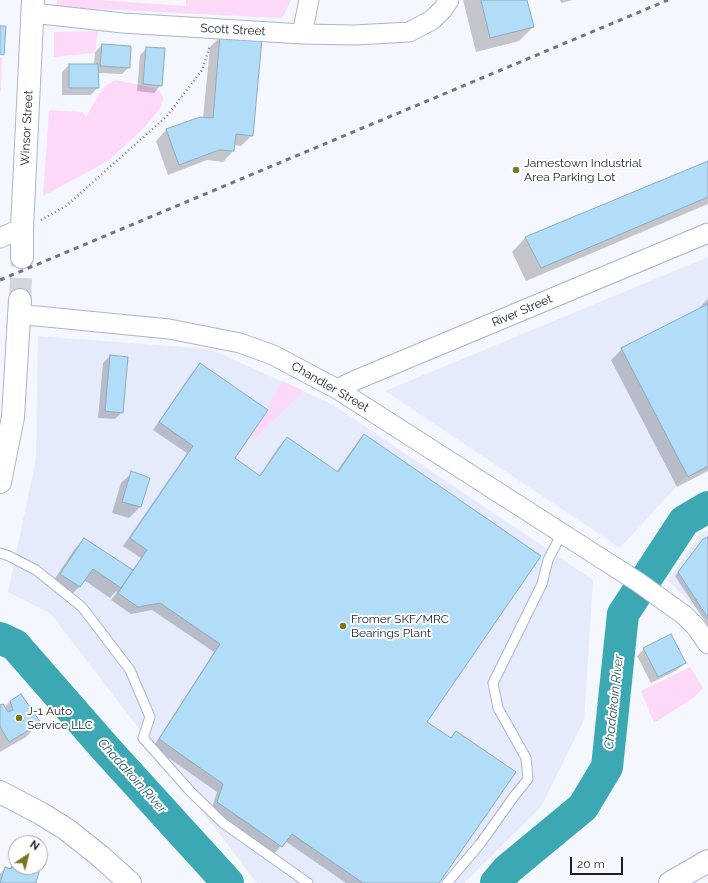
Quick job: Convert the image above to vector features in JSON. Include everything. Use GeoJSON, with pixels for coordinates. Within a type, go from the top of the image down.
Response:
{"type":"FeatureCollection","features":[{"type":"Feature","properties":{"kind":"street"},"geometry":{"type":"LineString","coordinates":[[302,34],[308,0]]}},
{"type":"Feature","properties":{"kind":"street","name":"Scott Street"},"geometry":{"type":"LineString","coordinates":[[32,6],[123,23],[302,34],[354,35],[409,32],[432,20],[443,9],[449,0]]}},
{"type":"Feature","properties":{"kind":"street","name":"Winsor Street"},"geometry":{"type":"LineString","coordinates":[[22,257],[32,6]]}},
{"type":"Feature","properties":{"kind":"street"},"geometry":{"type":"LineString","coordinates":[[0,238],[22,228]]}},
{"type":"Feature","properties":{"kind":"street","name":"River Street"},"geometry":{"type":"LineString","coordinates":[[337,389],[708,233]]}},
{"type":"Feature","properties":{"kind":"street"},"geometry":{"type":"LineString","coordinates":[[0,482],[13,417],[19,308]]}},
{"type":"Feature","properties":{"kind":"street","name":"Chandler Street"},"geometry":{"type":"LineString","coordinates":[[19,308],[37,316],[169,329],[232,342],[273,355],[337,389],[604,559],[684,615],[696,627],[708,644]]}},
{"type":"Feature","properties":{"kind":"street"},"geometry":{"type":"LineString","coordinates":[[0,792],[66,828],[130,883]]}},
{"type":"Feature","properties":{"kind":"street"},"geometry":{"type":"LineString","coordinates":[[670,883],[708,861]]}},
{"type":"Feature","properties":{"kind":"lane"},"geometry":{"type":"LineString","coordinates":[[447,883],[480,844],[528,779],[526,758],[498,708],[493,683],[542,584],[548,560],[562,532]]}},
{"type":"Feature","properties":{"kind":"lane"},"geometry":{"type":"LineString","coordinates":[[0,553],[36,570],[82,607],[130,670],[150,717],[143,738],[190,791],[223,823],[308,883]]}},
{"type":"Feature","properties":{"kind":"path"},"geometry":{"type":"LineString","coordinates":[[22,228],[42,220],[66,206],[167,116],[202,70],[216,29]]}},
{"type":"Feature","properties":{"kind":"shaded area"},"geometry":{"type":"Polygon","coordinates":[[[57,0],[100,0],[186,6],[186,0],[291,0],[283,17],[280,18],[57,7],[57,0]]]}},
{"type":"Feature","properties":{"kind":"shaded area"},"geometry":{"type":"Polygon","coordinates":[[[98,31],[95,53],[54,57],[54,32],[98,31]]]}},
{"type":"Feature","properties":{"kind":"shaded area"},"geometry":{"type":"Polygon","coordinates":[[[0,57],[2,57],[1,91],[0,91],[0,57]]]}},
{"type":"Feature","properties":{"kind":"shaded area"},"geometry":{"type":"Polygon","coordinates":[[[115,80],[155,88],[164,98],[158,111],[143,129],[108,161],[43,196],[49,110],[83,112],[86,117],[105,86],[115,80]]]}},
{"type":"Feature","properties":{"kind":"shaded area"},"geometry":{"type":"Polygon","coordinates":[[[708,257],[708,469],[684,478],[620,548],[385,391],[708,257]]]}},
{"type":"Feature","properties":{"kind":"shaded area"},"geometry":{"type":"Polygon","coordinates":[[[38,336],[210,349],[332,404],[593,580],[584,720],[541,807],[464,883],[257,883],[51,614],[8,592],[36,459],[38,336]]]}},
{"type":"Feature","properties":{"kind":"shaded area"},"geometry":{"type":"Polygon","coordinates":[[[283,381],[304,391],[254,439],[250,436],[269,408],[268,406],[283,381]]]}},
{"type":"Feature","properties":{"kind":"shaded area"},"geometry":{"type":"Polygon","coordinates":[[[708,530],[708,621],[668,580],[699,535],[708,530]]]}},
{"type":"Feature","properties":{"kind":"shaded area"},"geometry":{"type":"Polygon","coordinates":[[[690,667],[703,688],[693,698],[654,723],[641,691],[690,667]]]}},
{"type":"Feature","properties":{"kind":"building"},"geometry":{"type":"Polygon","coordinates":[[[481,0],[527,0],[534,27],[490,38],[481,0]]]}},
{"type":"Feature","properties":{"kind":"building"},"geometry":{"type":"Polygon","coordinates":[[[0,26],[6,26],[4,55],[0,54],[0,26]]]}},
{"type":"Feature","properties":{"kind":"building"},"geometry":{"type":"Polygon","coordinates":[[[220,35],[262,39],[253,136],[236,134],[234,151],[219,150],[179,165],[166,129],[200,117],[213,118],[220,35]]]}},
{"type":"Feature","properties":{"kind":"building"},"geometry":{"type":"Polygon","coordinates":[[[102,44],[131,46],[130,68],[100,66],[102,44]]]}},
{"type":"Feature","properties":{"kind":"building"},"geometry":{"type":"Polygon","coordinates":[[[146,47],[165,48],[162,86],[143,84],[146,47]]]}},
{"type":"Feature","properties":{"kind":"building"},"geometry":{"type":"Polygon","coordinates":[[[69,64],[98,64],[99,88],[69,88],[69,64]]]}},
{"type":"Feature","properties":{"kind":"building"},"geometry":{"type":"Polygon","coordinates":[[[708,161],[708,197],[541,268],[525,237],[708,161]]]}},
{"type":"Feature","properties":{"kind":"building"},"geometry":{"type":"Polygon","coordinates":[[[708,304],[708,466],[688,477],[621,348],[708,304]]]}},
{"type":"Feature","properties":{"kind":"building"},"geometry":{"type":"Polygon","coordinates":[[[110,355],[128,357],[123,413],[105,411],[110,355]]]}},
{"type":"Feature","properties":{"kind":"building","name":"Fromer SKF/MRC Bearings Plant"},"geometry":{"type":"Polygon","coordinates":[[[200,363],[268,410],[235,458],[260,476],[287,437],[338,472],[364,434],[541,556],[427,722],[451,738],[456,731],[516,772],[439,883],[363,883],[292,834],[282,847],[217,802],[223,784],[159,739],[220,644],[160,603],[138,607],[118,593],[147,550],[130,538],[193,446],[159,422],[200,363]]]}},
{"type":"Feature","properties":{"kind":"building"},"geometry":{"type":"Polygon","coordinates":[[[131,471],[150,478],[141,507],[122,502],[131,471]]]}},
{"type":"Feature","properties":{"kind":"building"},"geometry":{"type":"Polygon","coordinates":[[[708,537],[708,618],[678,572],[703,539],[708,537]]]}},
{"type":"Feature","properties":{"kind":"building"},"geometry":{"type":"Polygon","coordinates":[[[84,538],[133,570],[121,588],[93,569],[80,587],[60,574],[84,538]]]}},
{"type":"Feature","properties":{"kind":"building"},"geometry":{"type":"Polygon","coordinates":[[[671,634],[686,663],[658,677],[643,648],[671,634]]]}},
{"type":"Feature","properties":{"kind":"building","name":"J-1 Auto Service LLC"},"geometry":{"type":"Polygon","coordinates":[[[21,694],[41,723],[9,742],[0,727],[0,705],[3,704],[8,712],[13,710],[10,701],[21,694]]]}},
{"type":"Feature","properties":{"kind":"building"},"geometry":{"type":"Polygon","coordinates":[[[5,867],[8,868],[8,875],[38,875],[36,883],[0,883],[5,867]]]}},
{"type":"Feature","properties":{"kind":"waterway","name":"Chadakoin River"},"geometry":{"type":"LineString","coordinates":[[496,883],[508,869],[583,807],[607,767],[623,614],[684,521],[708,507]]}},
{"type":"Feature","properties":{"kind":"waterway","name":"Chadakoin River"},"geometry":{"type":"LineString","coordinates":[[0,638],[15,645],[106,749],[228,883]]}},
{"type":"Feature","properties":{"kind":"tunnel"},"geometry":{"type":"LineString","coordinates":[[20,300],[22,257]]}},
{"type":"Feature","properties":{"kind":"railway"},"geometry":{"type":"LineString","coordinates":[[0,280],[668,0]]}},
{"type":"Feature","properties":{"kind":"place","name":"Jamestown Industrial Area Parking Lot"},"geometry":{"type":"Point","coordinates":[516,170]}},
{"type":"Feature","properties":{"kind":"place","name":"Fromer SKF/MRC Bearings Plant"},"geometry":{"type":"Point","coordinates":[343,626]}},
{"type":"Feature","properties":{"kind":"place","name":"J-1 Auto Service LLC"},"geometry":{"type":"Point","coordinates":[19,718]}}]}
